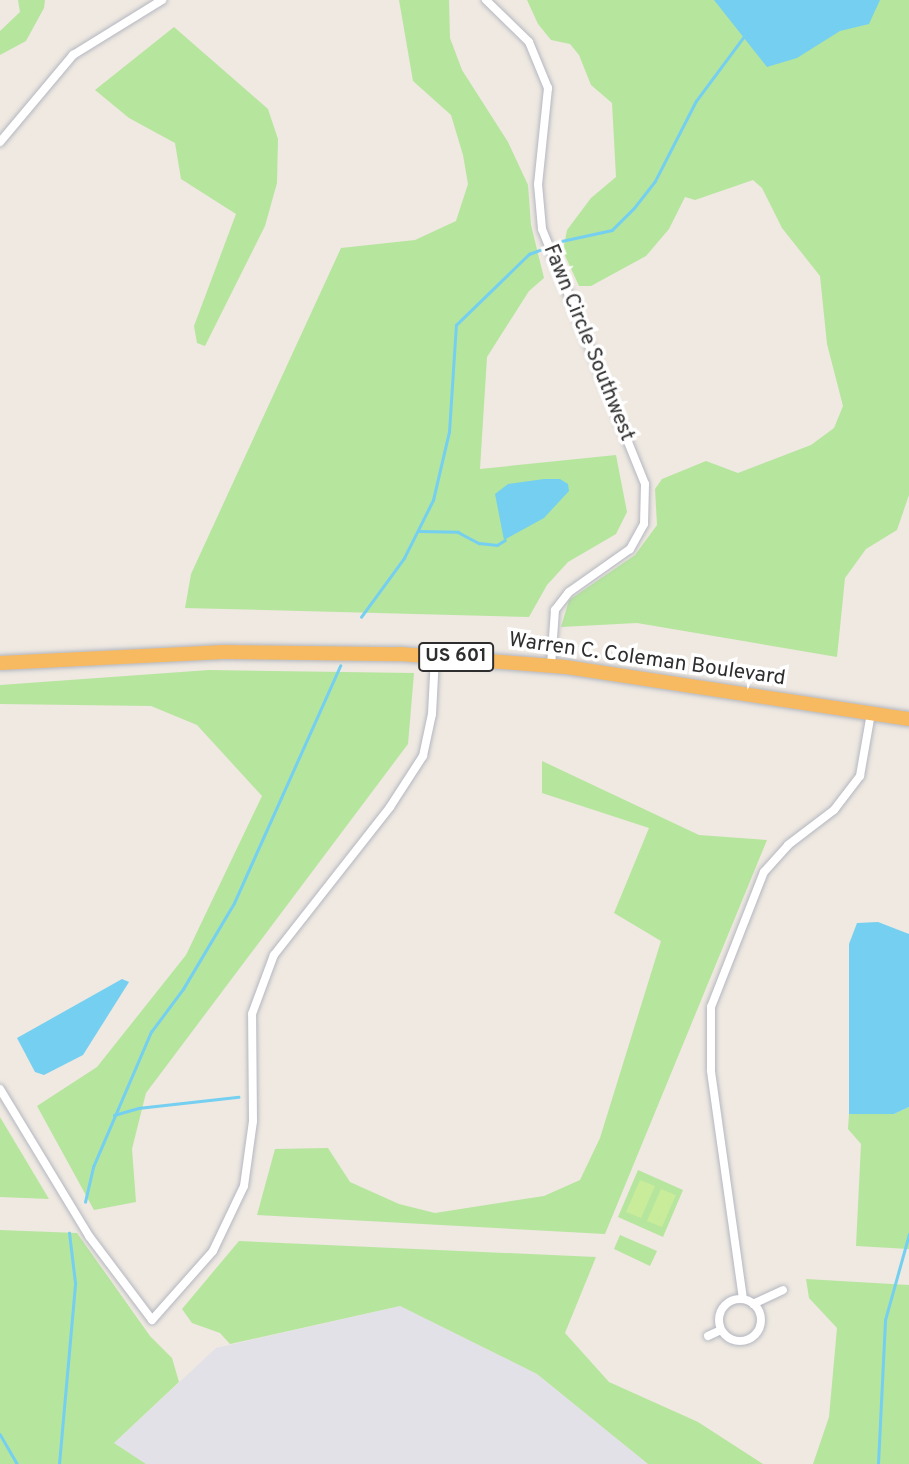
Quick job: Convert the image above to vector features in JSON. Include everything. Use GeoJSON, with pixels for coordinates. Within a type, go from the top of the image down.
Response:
{"type":"FeatureCollection","features":[{"type":"Feature","properties":{"kind":"highway","name":"Warren C. Coleman Boulevard"},"geometry":{"type":"LineString","coordinates":[[0,663],[224,652],[435,656],[551,666],[909,719]]}},
{"type":"Feature","properties":{"kind":"street"},"geometry":{"type":"LineString","coordinates":[[0,142],[73,55],[162,0]]}},
{"type":"Feature","properties":{"kind":"street","name":"Fawn Circle Southwest"},"geometry":{"type":"LineString","coordinates":[[486,0],[529,42],[548,88],[538,184],[542,229],[645,484],[644,524],[631,549],[569,592],[555,610],[551,666]]}},
{"type":"Feature","properties":{"kind":"street"},"geometry":{"type":"LineString","coordinates":[[0,1089],[89,1236],[152,1320],[213,1251],[244,1186],[253,1121],[252,1014],[274,955],[390,807],[423,756],[432,714],[435,656]]}},
{"type":"Feature","properties":{"kind":"street"},"geometry":{"type":"LineString","coordinates":[[743,1299],[711,1070],[711,1007],[764,872],[788,845],[834,810],[860,776],[871,713]]}},
{"type":"Feature","properties":{"kind":"street"},"geometry":{"type":"LineString","coordinates":[[753,1304],[783,1290]]}},
{"type":"Feature","properties":{"kind":"street"},"geometry":{"type":"LineString","coordinates":[[743,1299],[753,1304],[762,1320],[753,1337],[733,1341],[721,1330],[719,1319],[724,1306],[743,1299]]}},
{"type":"Feature","properties":{"kind":"street"},"geometry":{"type":"LineString","coordinates":[[708,1336],[721,1330]]}},
{"type":"Feature","properties":{"kind":"shaded area"},"geometry":{"type":"Polygon","coordinates":[[[400,1306],[537,1374],[648,1464],[146,1464],[114,1443],[216,1348],[400,1306]]]}},
{"type":"Feature","properties":{"kind":"green space"},"geometry":{"type":"Polygon","coordinates":[[[18,0],[45,0],[44,8],[26,41],[0,55],[0,31],[20,12],[18,0]]]}},
{"type":"Feature","properties":{"kind":"green space"},"geometry":{"type":"Polygon","coordinates":[[[399,0],[449,0],[450,38],[462,70],[508,142],[528,185],[531,225],[544,278],[529,291],[487,357],[480,469],[616,455],[627,512],[616,534],[568,562],[547,585],[529,617],[185,608],[191,574],[341,248],[415,240],[456,221],[468,184],[463,155],[451,115],[413,81],[399,0]]]}},
{"type":"Feature","properties":{"kind":"green space"},"geometry":{"type":"Polygon","coordinates":[[[527,0],[909,0],[909,495],[897,530],[866,549],[845,578],[837,657],[637,623],[561,627],[569,600],[635,555],[657,525],[655,489],[662,479],[706,461],[738,473],[811,445],[834,428],[843,406],[827,344],[820,276],[782,228],[762,188],[753,180],[695,200],[685,197],[669,229],[646,256],[591,286],[579,286],[563,251],[567,230],[591,198],[616,177],[612,103],[591,85],[579,55],[570,44],[551,40],[538,24],[527,0]]]}},
{"type":"Feature","properties":{"kind":"green space"},"geometry":{"type":"Polygon","coordinates":[[[174,27],[268,109],[278,139],[277,183],[265,226],[205,346],[197,343],[194,326],[236,214],[181,179],[175,143],[129,118],[95,90],[174,27]]]}},
{"type":"Feature","properties":{"kind":"green space"},"geometry":{"type":"Polygon","coordinates":[[[209,670],[414,673],[408,744],[146,1093],[132,1149],[136,1202],[94,1210],[37,1106],[97,1067],[186,955],[262,796],[197,725],[151,706],[0,704],[0,685],[209,670]]]}},
{"type":"Feature","properties":{"kind":"green space"},"geometry":{"type":"Polygon","coordinates":[[[542,761],[699,835],[767,840],[605,1234],[257,1215],[275,1149],[328,1148],[350,1182],[399,1204],[435,1213],[544,1196],[580,1180],[600,1138],[661,941],[614,913],[649,828],[542,793],[542,761]]]}},
{"type":"Feature","properties":{"kind":"green space"},"geometry":{"type":"Polygon","coordinates":[[[909,1107],[909,1249],[856,1246],[861,1144],[848,1129],[849,1114],[894,1114],[909,1107]]]}},
{"type":"Feature","properties":{"kind":"green space"},"geometry":{"type":"Polygon","coordinates":[[[0,1117],[49,1199],[0,1197],[0,1117]]]}},
{"type":"Feature","properties":{"kind":"green space"},"geometry":{"type":"Polygon","coordinates":[[[638,1170],[683,1190],[663,1237],[618,1217],[638,1170]]]}},
{"type":"Feature","properties":{"kind":"green space"},"geometry":{"type":"Polygon","coordinates":[[[640,1180],[655,1186],[641,1218],[626,1212],[640,1180]]]}},
{"type":"Feature","properties":{"kind":"green space"},"geometry":{"type":"Polygon","coordinates":[[[661,1189],[676,1195],[662,1227],[647,1221],[661,1189]]]}},
{"type":"Feature","properties":{"kind":"green space"},"geometry":{"type":"Polygon","coordinates":[[[0,1230],[77,1233],[150,1336],[172,1358],[179,1382],[114,1443],[146,1464],[0,1464],[0,1230]]]}},
{"type":"Feature","properties":{"kind":"green space"},"geometry":{"type":"Polygon","coordinates":[[[620,1235],[657,1251],[650,1266],[614,1249],[620,1235]]]}},
{"type":"Feature","properties":{"kind":"green space"},"geometry":{"type":"Polygon","coordinates":[[[239,1241],[596,1257],[565,1333],[609,1382],[698,1422],[763,1464],[648,1464],[537,1374],[400,1306],[230,1344],[220,1333],[192,1323],[182,1309],[239,1241]]]}},
{"type":"Feature","properties":{"kind":"green space"},"geometry":{"type":"Polygon","coordinates":[[[806,1279],[909,1285],[909,1464],[813,1464],[829,1417],[837,1328],[809,1298],[806,1279]]]}},
{"type":"Feature","properties":{"kind":"water"},"geometry":{"type":"Polygon","coordinates":[[[714,0],[880,0],[869,24],[840,31],[797,58],[767,67],[714,0]]]}},
{"type":"Feature","properties":{"kind":"water"},"geometry":{"type":"Polygon","coordinates":[[[560,479],[568,484],[569,491],[544,518],[504,540],[495,494],[508,484],[560,479]]]}},
{"type":"Feature","properties":{"kind":"water"},"geometry":{"type":"Polygon","coordinates":[[[878,922],[909,934],[909,1107],[894,1114],[849,1114],[849,944],[857,923],[878,922]]]}},
{"type":"Feature","properties":{"kind":"water"},"geometry":{"type":"Polygon","coordinates":[[[122,979],[129,982],[83,1055],[44,1075],[35,1072],[17,1038],[122,979]]]}},
{"type":"Feature","properties":{"kind":"waterway"},"geometry":{"type":"LineString","coordinates":[[557,242],[612,230],[634,208],[655,181],[696,101],[745,35]]}},
{"type":"Feature","properties":{"kind":"waterway"},"geometry":{"type":"LineString","coordinates":[[361,617],[404,558],[433,500],[449,432],[456,325],[529,254],[542,249]]}},
{"type":"Feature","properties":{"kind":"waterway"},"geometry":{"type":"LineString","coordinates":[[419,531],[458,532],[479,543],[497,545],[505,540]]}},
{"type":"Feature","properties":{"kind":"waterway"},"geometry":{"type":"LineString","coordinates":[[85,1202],[93,1167],[151,1032],[183,989],[234,903],[340,666]]}},
{"type":"Feature","properties":{"kind":"waterway"},"geometry":{"type":"LineString","coordinates":[[114,1115],[138,1108],[238,1097]]}},
{"type":"Feature","properties":{"kind":"waterway"},"geometry":{"type":"LineString","coordinates":[[59,1464],[75,1283],[69,1233]]}},
{"type":"Feature","properties":{"kind":"waterway"},"geometry":{"type":"LineString","coordinates":[[878,1464],[885,1320],[909,1234]]}},
{"type":"Feature","properties":{"kind":"waterway"},"geometry":{"type":"LineString","coordinates":[[0,1434],[17,1464]]}}]}
